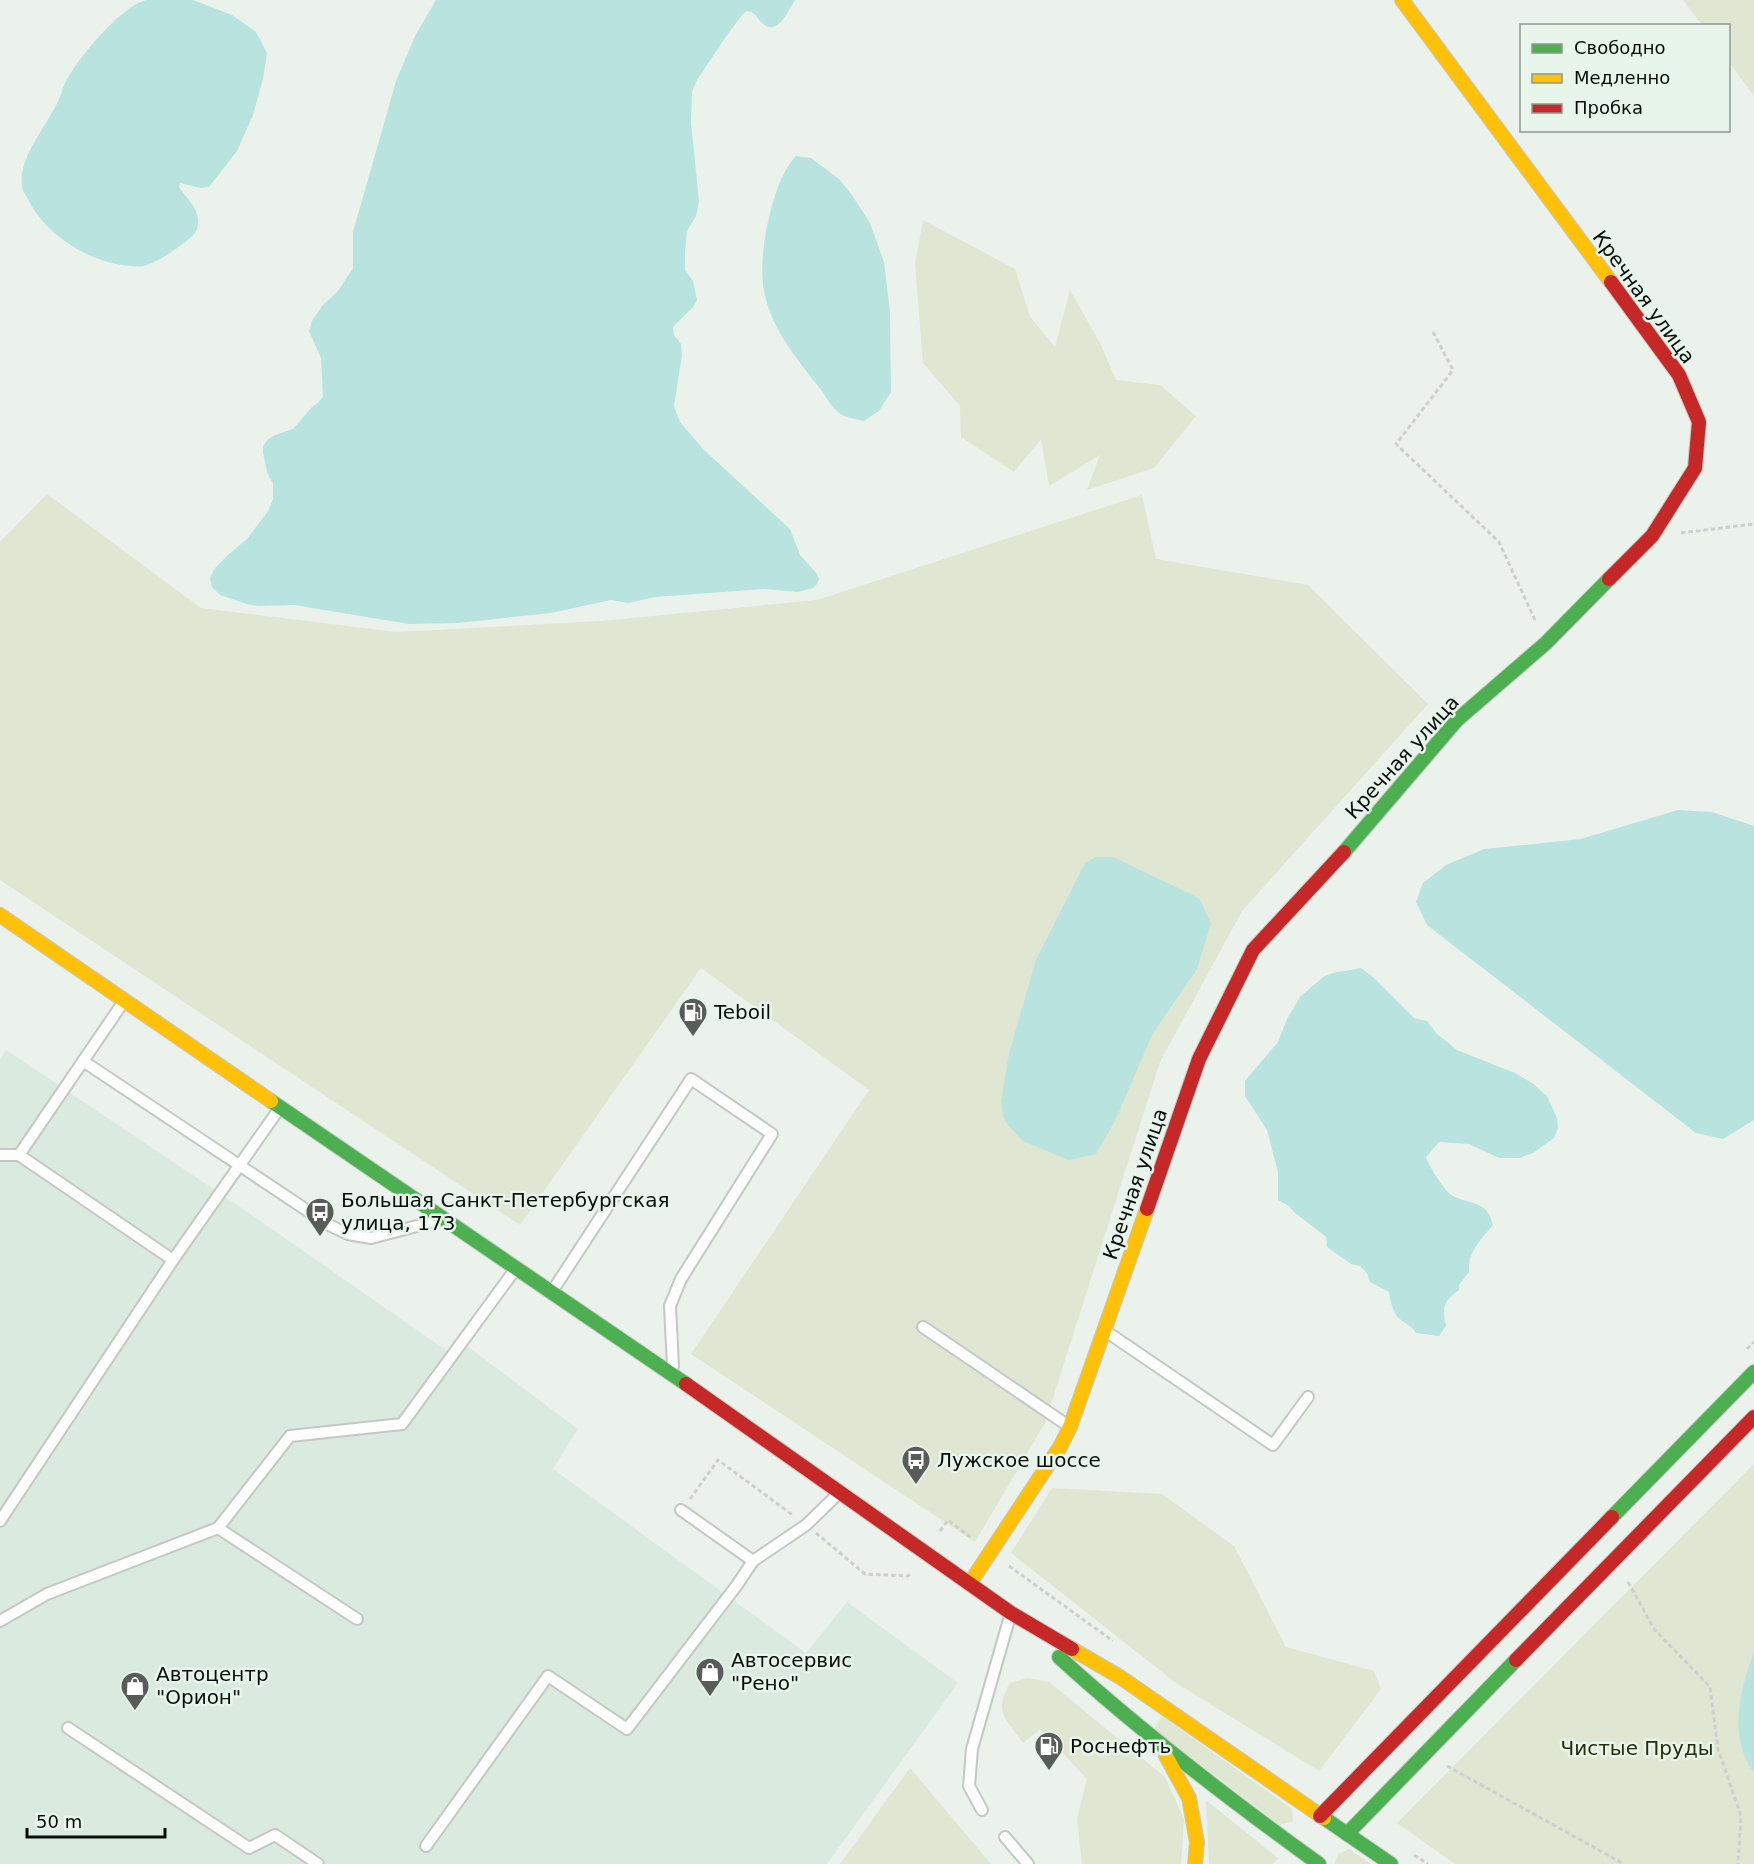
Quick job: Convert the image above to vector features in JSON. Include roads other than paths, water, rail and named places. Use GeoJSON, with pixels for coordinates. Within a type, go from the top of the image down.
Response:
{"type":"FeatureCollection","features":[{"type":"Feature","properties":{"kind":"main road","name":"Кречная улица"},"geometry":{"type":"LineString","coordinates":[[970,1583],[1060,1447],[1070,1427],[1199,1059],[1253,950],[1330,868],[1457,720],[1546,643],[1652,536],[1695,468],[1700,422],[1679,375],[1402,0]]}},
{"type":"Feature","properties":{"kind":"main road"},"geometry":{"type":"LineString","coordinates":[[0,915],[124,1002],[674,1376],[1011,1613],[1120,1677],[1341,1837],[1391,1864]]}},
{"type":"Feature","properties":{"kind":"main road"},"geometry":{"type":"LineString","coordinates":[[1319,1821],[1754,1372]]}},
{"type":"Feature","properties":{"kind":"main road"},"geometry":{"type":"LineString","coordinates":[[1341,1837],[1754,1417]]}},
{"type":"Feature","properties":{"kind":"main road"},"geometry":{"type":"LineString","coordinates":[[1011,1613],[1108,1702],[1159,1744],[1319,1864]]}},
{"type":"Feature","properties":{"kind":"main road"},"geometry":{"type":"LineString","coordinates":[[1159,1744],[1189,1798],[1197,1842],[1195,1864]]}},
{"type":"Feature","properties":{"kind":"lane"},"geometry":{"type":"LineString","coordinates":[[19,1155],[124,1002]]}},
{"type":"Feature","properties":{"kind":"lane"},"geometry":{"type":"LineString","coordinates":[[83,1061],[329,1225],[348,1234],[371,1238],[445,1219]]}},
{"type":"Feature","properties":{"kind":"lane"},"geometry":{"type":"LineString","coordinates":[[551,1292],[691,1079],[772,1134],[681,1279],[670,1306],[674,1376]]}},
{"type":"Feature","properties":{"kind":"lane"},"geometry":{"type":"LineString","coordinates":[[0,1521],[173,1260],[280,1107]]}},
{"type":"Feature","properties":{"kind":"lane"},"geometry":{"type":"LineString","coordinates":[[0,1155],[19,1155],[173,1260]]}},
{"type":"Feature","properties":{"kind":"lane"},"geometry":{"type":"LineString","coordinates":[[0,1621],[47,1594],[218,1528],[290,1436],[402,1424],[516,1268]]}},
{"type":"Feature","properties":{"kind":"lane"},"geometry":{"type":"LineString","coordinates":[[923,1327],[1070,1427]]}},
{"type":"Feature","properties":{"kind":"lane"},"geometry":{"type":"LineString","coordinates":[[1104,1330],[1274,1445],[1308,1397]]}},
{"type":"Feature","properties":{"kind":"lane"},"geometry":{"type":"LineString","coordinates":[[426,1846],[548,1676],[627,1729],[753,1561],[806,1525],[841,1492]]}},
{"type":"Feature","properties":{"kind":"lane"},"geometry":{"type":"LineString","coordinates":[[681,1510],[753,1561]]}},
{"type":"Feature","properties":{"kind":"lane"},"geometry":{"type":"LineString","coordinates":[[218,1528],[357,1619]]}},
{"type":"Feature","properties":{"kind":"lane"},"geometry":{"type":"LineString","coordinates":[[982,1810],[969,1786],[972,1749],[1011,1613]]}},
{"type":"Feature","properties":{"kind":"lane"},"geometry":{"type":"LineString","coordinates":[[68,1728],[249,1848],[275,1835],[318,1864]]}},
{"type":"Feature","properties":{"kind":"lane"},"geometry":{"type":"LineString","coordinates":[[1005,1837],[1028,1864]]}},
{"type":"Feature","properties":{"kind":"water"},"geometry":{"type":"Polygon","coordinates":[[[147,0],[193,0],[232,15],[256,32],[267,53],[263,79],[253,115],[237,151],[209,187],[201,188],[180,183],[179,187],[197,213],[198,226],[195,233],[165,256],[144,266],[130,266],[115,264],[85,253],[57,235],[45,224],[28,199],[22,188],[22,174],[30,150],[58,102],[67,80],[85,53],[111,24],[136,4],[147,0]]]}},
{"type":"Feature","properties":{"kind":"water"},"geometry":{"type":"Polygon","coordinates":[[[436,0],[795,0],[782,21],[772,27],[761,22],[752,13],[747,11],[743,14],[697,80],[692,92],[691,123],[699,201],[696,216],[687,231],[685,270],[693,281],[697,300],[673,327],[674,335],[681,344],[682,355],[674,406],[680,422],[703,449],[790,529],[800,555],[819,579],[813,588],[798,592],[764,589],[655,597],[628,603],[611,600],[551,613],[458,623],[409,624],[294,605],[247,604],[220,595],[212,587],[210,578],[215,568],[247,539],[268,511],[273,499],[273,484],[267,472],[263,446],[275,435],[293,429],[323,396],[321,358],[309,331],[312,321],[322,306],[338,291],[353,268],[353,232],[396,81],[415,36],[436,0]]]}},
{"type":"Feature","properties":{"kind":"water"},"geometry":{"type":"Polygon","coordinates":[[[796,156],[811,158],[839,179],[870,223],[884,262],[890,312],[891,392],[879,411],[864,421],[843,415],[832,407],[785,342],[767,305],[762,277],[768,220],[787,167],[796,156]]]}},
{"type":"Feature","properties":{"kind":"water"},"geometry":{"type":"Polygon","coordinates":[[[1678,810],[1712,812],[1754,826],[1754,1120],[1723,1139],[1696,1133],[1427,925],[1416,902],[1423,883],[1446,865],[1484,849],[1581,839],[1678,810]]]}},
{"type":"Feature","properties":{"kind":"water"},"geometry":{"type":"Polygon","coordinates":[[[1096,857],[1113,857],[1199,898],[1211,923],[1197,969],[1153,1033],[1115,1121],[1096,1154],[1069,1160],[1023,1141],[1007,1124],[1003,1116],[1001,1101],[1009,1054],[1036,960],[1085,863],[1096,857]]]}},
{"type":"Feature","properties":{"kind":"water"},"geometry":{"type":"Polygon","coordinates":[[[1361,968],[1414,1018],[1427,1021],[1436,1033],[1457,1050],[1515,1073],[1532,1083],[1547,1096],[1557,1118],[1558,1128],[1554,1138],[1533,1153],[1519,1158],[1499,1158],[1469,1144],[1439,1142],[1426,1157],[1450,1194],[1482,1207],[1487,1211],[1493,1225],[1473,1252],[1469,1272],[1459,1285],[1459,1290],[1445,1305],[1446,1326],[1439,1336],[1416,1333],[1396,1314],[1389,1292],[1370,1282],[1367,1273],[1360,1266],[1351,1264],[1327,1247],[1326,1237],[1289,1206],[1278,1200],[1278,1172],[1267,1130],[1245,1096],[1245,1081],[1278,1042],[1287,1019],[1300,997],[1323,977],[1361,968]]]}},
{"type":"Feature","properties":{"kind":"water"},"geometry":{"type":"Polygon","coordinates":[[[1754,1652],[1754,1773],[1741,1744],[1739,1714],[1744,1682],[1754,1652]]]}},
{"type":"Feature","properties":{"kind":"place","name":"Teboil"},"geometry":{"type":"Point","coordinates":[693,1038]}},
{"type":"Feature","properties":{"kind":"place","name":"Большая Санкт-Петербургская улица, 173"},"geometry":{"type":"Point","coordinates":[320,1238]}},
{"type":"Feature","properties":{"kind":"place","name":"Лужское шоссе"},"geometry":{"type":"Point","coordinates":[916,1486]}},
{"type":"Feature","properties":{"kind":"place","name":"Автосервис \"Рено\""},"geometry":{"type":"Point","coordinates":[710,1698]}},
{"type":"Feature","properties":{"kind":"place","name":"Автоцентр \"Орион\""},"geometry":{"type":"Point","coordinates":[135,1712]}},
{"type":"Feature","properties":{"kind":"place","name":"Роснефть"},"geometry":{"type":"Point","coordinates":[1049,1772]}},
{"type":"Feature","properties":{"kind":"park label","name":"Чистые Пруды"},"geometry":{"type":"Point","coordinates":[1637,1748]}}]}
